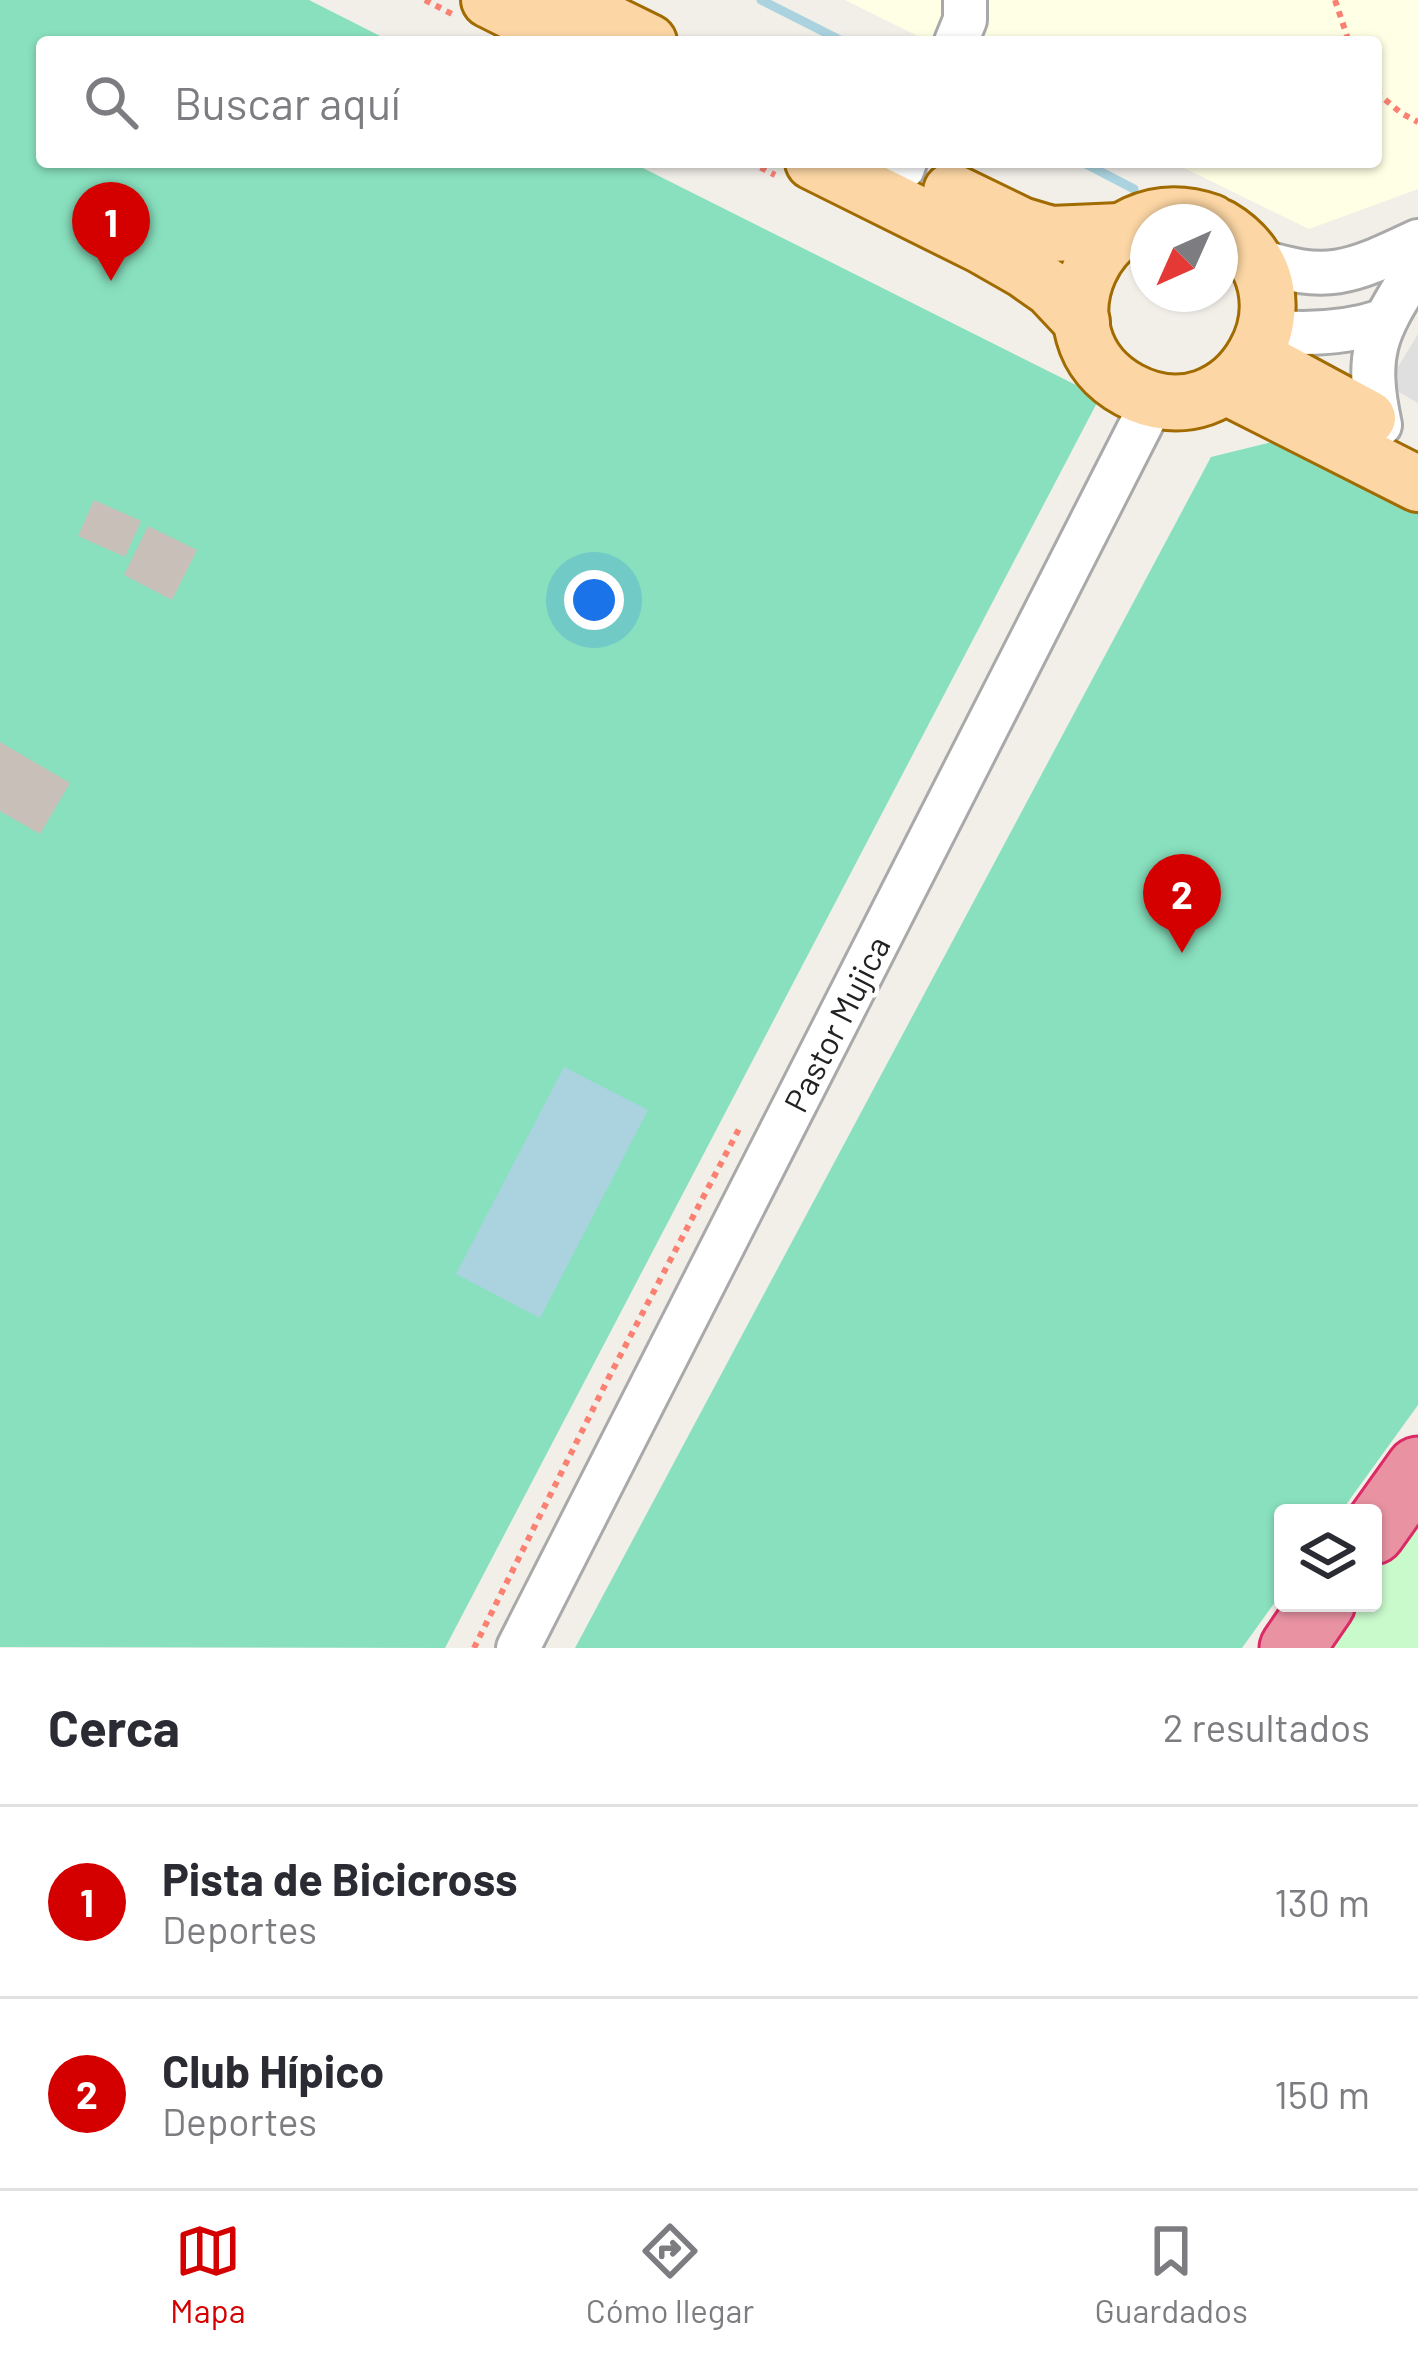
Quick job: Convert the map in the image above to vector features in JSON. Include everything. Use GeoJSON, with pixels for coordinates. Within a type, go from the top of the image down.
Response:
{"type":"FeatureCollection","features":[{"type":"Feature","properties":{"kind":"highway"},"geometry":{"type":"LineString","coordinates":[[1382,1519],[1418,1468]]}},
{"type":"Feature","properties":{"kind":"highway"},"geometry":{"type":"LineString","coordinates":[[1292,1648],[1317,1612]]}},
{"type":"Feature","properties":{"kind":"main road"},"geometry":{"type":"LineString","coordinates":[[489,0],[561,36]]}},
{"type":"Feature","properties":{"kind":"main road"},"geometry":{"type":"LineString","coordinates":[[564,0],[637,36]]}},
{"type":"Feature","properties":{"kind":"main road"},"geometry":{"type":"LineString","coordinates":[[907,168],[1022,225],[1051,233],[1120,232]]}},
{"type":"Feature","properties":{"kind":"main road"},"geometry":{"type":"LineString","coordinates":[[802,172],[982,246],[1051,289],[1082,322]]}},
{"type":"Feature","properties":{"kind":"main road"},"geometry":{"type":"LineString","coordinates":[[1130,227],[1101,250],[1088,272],[1082,322],[1090,349],[1106,372],[1128,389],[1154,399],[1203,398],[1249,358],[1269,306],[1264,282],[1238,244]]}},
{"type":"Feature","properties":{"kind":"main road"},"geometry":{"type":"LineString","coordinates":[[1249,358],[1399,434]]}},
{"type":"Feature","properties":{"kind":"main road"},"geometry":{"type":"LineString","coordinates":[[1249,358],[1418,484]]}},
{"type":"Feature","properties":{"kind":"street"},"geometry":{"type":"LineString","coordinates":[[958,36],[965,0]]}},
{"type":"Feature","properties":{"kind":"street"},"geometry":{"type":"LineString","coordinates":[[1238,244],[1290,271],[1321,275],[1355,268],[1418,242]]}},
{"type":"Feature","properties":{"kind":"street"},"geometry":{"type":"LineString","coordinates":[[1399,434],[1374,400],[1372,362],[1383,321],[1418,265]]}},
{"type":"Feature","properties":{"kind":"street"},"geometry":{"type":"LineString","coordinates":[[1249,358],[1298,334],[1354,331],[1383,321]]}},
{"type":"Feature","properties":{"kind":"street","name":"Pastor Mujica"},"geometry":{"type":"LineString","coordinates":[[518,1648],[1154,399]]}},
{"type":"Feature","properties":{"kind":"path"},"geometry":{"type":"LineString","coordinates":[[1335,0],[1347,36]]}},
{"type":"Feature","properties":{"kind":"path"},"geometry":{"type":"LineString","coordinates":[[1382,97],[1418,122]]}},
{"type":"Feature","properties":{"kind":"path"},"geometry":{"type":"LineString","coordinates":[[474,1648],[741,1126]]}},
{"type":"Feature","properties":{"kind":"shaded area"},"geometry":{"type":"Polygon","coordinates":[[[845,0],[1418,0],[1418,189],[1309,229],[1184,168],[1382,168],[1382,36],[918,36],[845,0]]]}},
{"type":"Feature","properties":{"kind":"shaded area"},"geometry":{"type":"Polygon","coordinates":[[[1418,334],[1418,403],[1387,385],[1418,334]]]}},
{"type":"Feature","properties":{"kind":"green space"},"geometry":{"type":"Polygon","coordinates":[[[0,0],[309,0],[380,36],[36,36],[36,168],[643,168],[1100,397],[445,1648],[0,1647],[0,0]]]}},
{"type":"Feature","properties":{"kind":"green space"},"geometry":{"type":"Polygon","coordinates":[[[1297,436],[1418,502],[1418,1405],[1346,1504],[1274,1504],[1274,1604],[1242,1648],[575,1648],[1211,457],[1297,436]]]}},
{"type":"Feature","properties":{"kind":"green space"},"geometry":{"type":"Polygon","coordinates":[[[1418,1510],[1418,1648],[1321,1648],[1346,1612],[1382,1612],[1382,1561],[1418,1510]]]}},
{"type":"Feature","properties":{"kind":"water"},"geometry":{"type":"Polygon","coordinates":[[[564,1067],[648,1110],[540,1318],[456,1274],[564,1067]]]}},
{"type":"Feature","properties":{"kind":"building"},"geometry":{"type":"Polygon","coordinates":[[[94,500],[141,521],[125,557],[78,536],[94,500]]]}},
{"type":"Feature","properties":{"kind":"building"},"geometry":{"type":"Polygon","coordinates":[[[148,526],[197,550],[172,600],[124,575],[148,526]]]}},
{"type":"Feature","properties":{"kind":"building"},"geometry":{"type":"Polygon","coordinates":[[[0,742],[70,783],[40,834],[0,811],[0,742]]]}},
{"type":"Feature","properties":{"kind":"waterway"},"geometry":{"type":"LineString","coordinates":[[761,0],[832,36]]}},
{"type":"Feature","properties":{"kind":"waterway"},"geometry":{"type":"LineString","coordinates":[[1094,168],[1134,189]]}},
{"type":"Feature","properties":{"kind":"place","name":"Pista de Bicicross"},"geometry":{"type":"Point","coordinates":[111,281]}},
{"type":"Feature","properties":{"kind":"place","name":"Club Hípico"},"geometry":{"type":"Point","coordinates":[1182,953]}}]}
